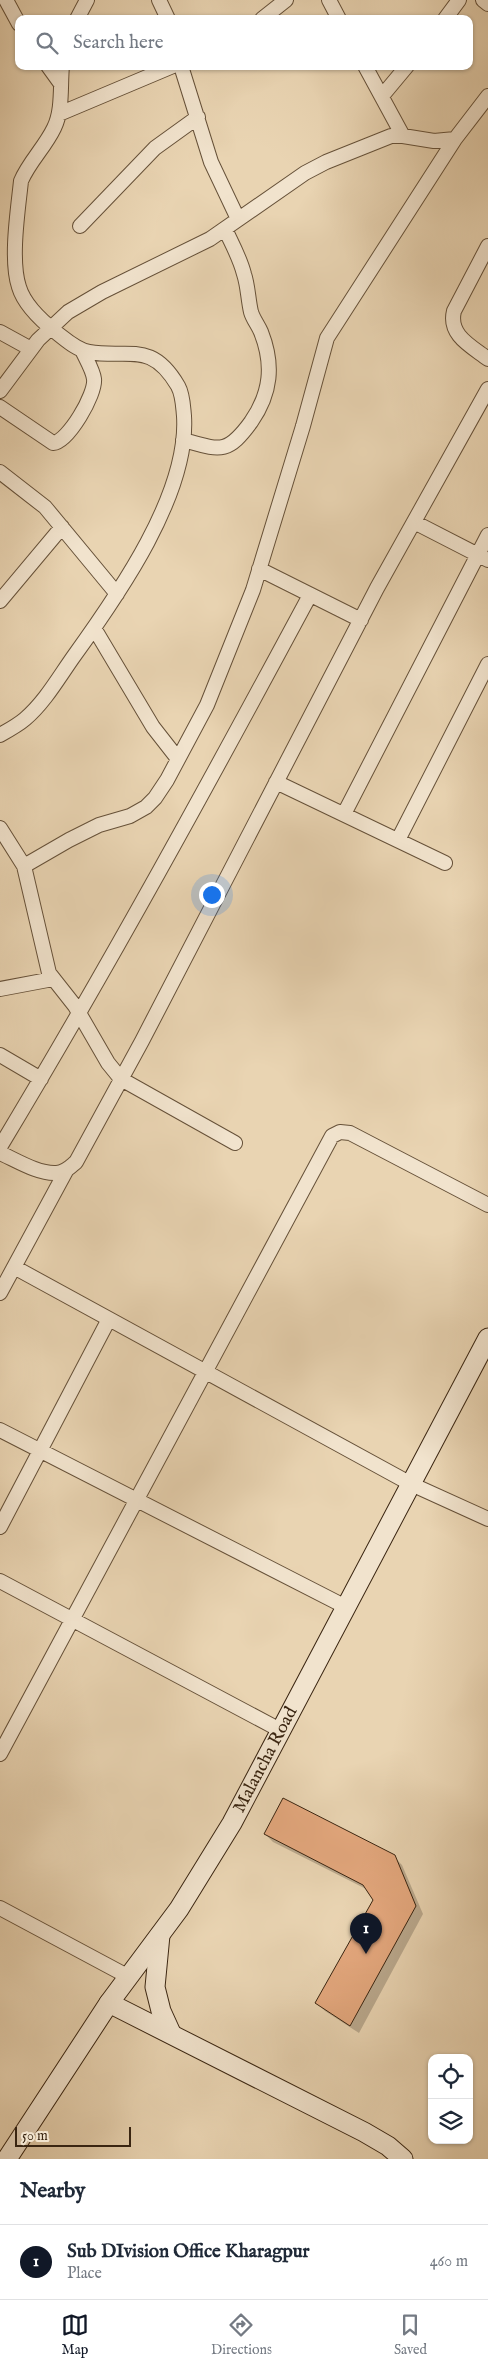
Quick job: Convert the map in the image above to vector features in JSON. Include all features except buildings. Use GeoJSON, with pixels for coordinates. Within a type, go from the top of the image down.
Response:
{"type":"FeatureCollection","features":[{"type":"Feature","properties":{"kind":"main road","name":"Malancha Road"},"geometry":{"type":"LineString","coordinates":[[7,2159],[109,2003],[179,1909],[232,1823],[488,1338]]}},
{"type":"Feature","properties":{"kind":"main road"},"geometry":{"type":"LineString","coordinates":[[160,1934],[155,1987],[161,2011],[170,2033]]}},
{"type":"Feature","properties":{"kind":"main road"},"geometry":{"type":"LineString","coordinates":[[109,2003],[364,2132],[388,2146],[403,2159]]}},
{"type":"Feature","properties":{"kind":"street"},"geometry":{"type":"LineString","coordinates":[[6,0],[15,17]]}},
{"type":"Feature","properties":{"kind":"street"},"geometry":{"type":"LineString","coordinates":[[79,15],[87,0]]}},
{"type":"Feature","properties":{"kind":"street"},"geometry":{"type":"LineString","coordinates":[[159,0],[166,15]]}},
{"type":"Feature","properties":{"kind":"street"},"geometry":{"type":"LineString","coordinates":[[267,15],[286,0]]}},
{"type":"Feature","properties":{"kind":"street"},"geometry":{"type":"LineString","coordinates":[[329,0],[337,15]]}},
{"type":"Feature","properties":{"kind":"street"},"geometry":{"type":"LineString","coordinates":[[448,15],[459,0]]}},
{"type":"Feature","properties":{"kind":"street"},"geometry":{"type":"LineString","coordinates":[[483,0],[488,4]]}},
{"type":"Feature","properties":{"kind":"street"},"geometry":{"type":"LineString","coordinates":[[51,70],[61,84]]}},
{"type":"Feature","properties":{"kind":"street"},"geometry":{"type":"LineString","coordinates":[[0,735],[26,718],[50,692],[117,594],[142,552],[166,500],[181,454],[183,440],[183,403],[179,389],[163,368],[154,360],[140,354],[97,353],[82,350],[50,327],[29,304],[19,289],[16,273],[18,215],[24,175],[54,129],[59,114],[62,70]]}},
{"type":"Feature","properties":{"kind":"street"},"geometry":{"type":"LineString","coordinates":[[59,114],[164,70]]}},
{"type":"Feature","properties":{"kind":"street"},"geometry":{"type":"LineString","coordinates":[[182,70],[211,162],[238,219]]}},
{"type":"Feature","properties":{"kind":"street"},"geometry":{"type":"LineString","coordinates":[[367,70],[403,136]]}},
{"type":"Feature","properties":{"kind":"street"},"geometry":{"type":"LineString","coordinates":[[382,96],[404,70]]}},
{"type":"Feature","properties":{"kind":"street"},"geometry":{"type":"LineString","coordinates":[[24,866],[99,825],[130,816],[146,807],[155,798],[207,705],[259,569],[303,426],[327,338],[455,139],[488,96]]}},
{"type":"Feature","properties":{"kind":"street"},"geometry":{"type":"LineString","coordinates":[[80,226],[149,152],[198,117]]}},
{"type":"Feature","properties":{"kind":"street"},"geometry":{"type":"LineString","coordinates":[[0,392],[31,349],[50,327],[68,312],[102,292],[201,243],[305,172],[391,136],[434,141],[455,139]]}},
{"type":"Feature","properties":{"kind":"street"},"geometry":{"type":"LineString","coordinates":[[183,440],[212,448],[223,448],[231,445],[258,411],[267,393],[270,379],[267,351],[252,313],[245,274],[224,229]]}},
{"type":"Feature","properties":{"kind":"street"},"geometry":{"type":"LineString","coordinates":[[488,246],[451,320],[454,330],[462,339],[488,358]]}},
{"type":"Feature","properties":{"kind":"street"},"geometry":{"type":"LineString","coordinates":[[0,332],[31,349]]}},
{"type":"Feature","properties":{"kind":"street"},"geometry":{"type":"LineString","coordinates":[[0,408],[53,443],[59,443],[66,437],[76,421],[91,396],[94,387],[94,378],[82,350]]}},
{"type":"Feature","properties":{"kind":"street"},"geometry":{"type":"LineString","coordinates":[[0,1293],[66,1171],[76,1162],[121,1079],[361,620],[488,388]]}},
{"type":"Feature","properties":{"kind":"street"},"geometry":{"type":"LineString","coordinates":[[0,472],[45,507],[117,594]]}},
{"type":"Feature","properties":{"kind":"street"},"geometry":{"type":"LineString","coordinates":[[414,522],[483,557]]}},
{"type":"Feature","properties":{"kind":"street"},"geometry":{"type":"LineString","coordinates":[[0,601],[62,527]]}},
{"type":"Feature","properties":{"kind":"street"},"geometry":{"type":"LineString","coordinates":[[344,814],[483,557],[488,535]]}},
{"type":"Feature","properties":{"kind":"street"},"geometry":{"type":"LineString","coordinates":[[259,569],[361,620]]}},
{"type":"Feature","properties":{"kind":"street"},"geometry":{"type":"LineString","coordinates":[[0,1147],[80,1015],[201,799],[310,594]]}},
{"type":"Feature","properties":{"kind":"street"},"geometry":{"type":"LineString","coordinates":[[94,628],[153,727],[178,759]]}},
{"type":"Feature","properties":{"kind":"street"},"geometry":{"type":"LineString","coordinates":[[398,840],[488,664]]}},
{"type":"Feature","properties":{"kind":"street"},"geometry":{"type":"LineString","coordinates":[[276,782],[445,863]]}},
{"type":"Feature","properties":{"kind":"street"},"geometry":{"type":"LineString","coordinates":[[0,827],[24,866],[45,958],[53,979],[80,1015],[108,1063],[121,1079],[235,1143]]}},
{"type":"Feature","properties":{"kind":"street"},"geometry":{"type":"LineString","coordinates":[[0,989],[53,979]]}},
{"type":"Feature","properties":{"kind":"street"},"geometry":{"type":"LineString","coordinates":[[0,1055],[41,1079]]}},
{"type":"Feature","properties":{"kind":"street"},"geometry":{"type":"LineString","coordinates":[[0,1754],[332,1136],[340,1132],[350,1133],[488,1205]]}},
{"type":"Feature","properties":{"kind":"street"},"geometry":{"type":"LineString","coordinates":[[0,1153],[40,1170],[55,1174],[66,1171]]}},
{"type":"Feature","properties":{"kind":"street"},"geometry":{"type":"LineString","coordinates":[[14,1267],[411,1484],[488,1519]]}},
{"type":"Feature","properties":{"kind":"street"},"geometry":{"type":"LineString","coordinates":[[0,1527],[109,1319]]}},
{"type":"Feature","properties":{"kind":"street"},"geometry":{"type":"LineString","coordinates":[[0,1430],[346,1607]]}},
{"type":"Feature","properties":{"kind":"street"},"geometry":{"type":"LineString","coordinates":[[0,1581],[280,1730]]}},
{"type":"Feature","properties":{"kind":"street"},"geometry":{"type":"LineString","coordinates":[[0,1908],[129,1977]]}},
{"type":"Feature","properties":{"kind":"place","name":"Sub DIvision Office Kharagpur"},"geometry":{"type":"Point","coordinates":[366,1954]}}]}
